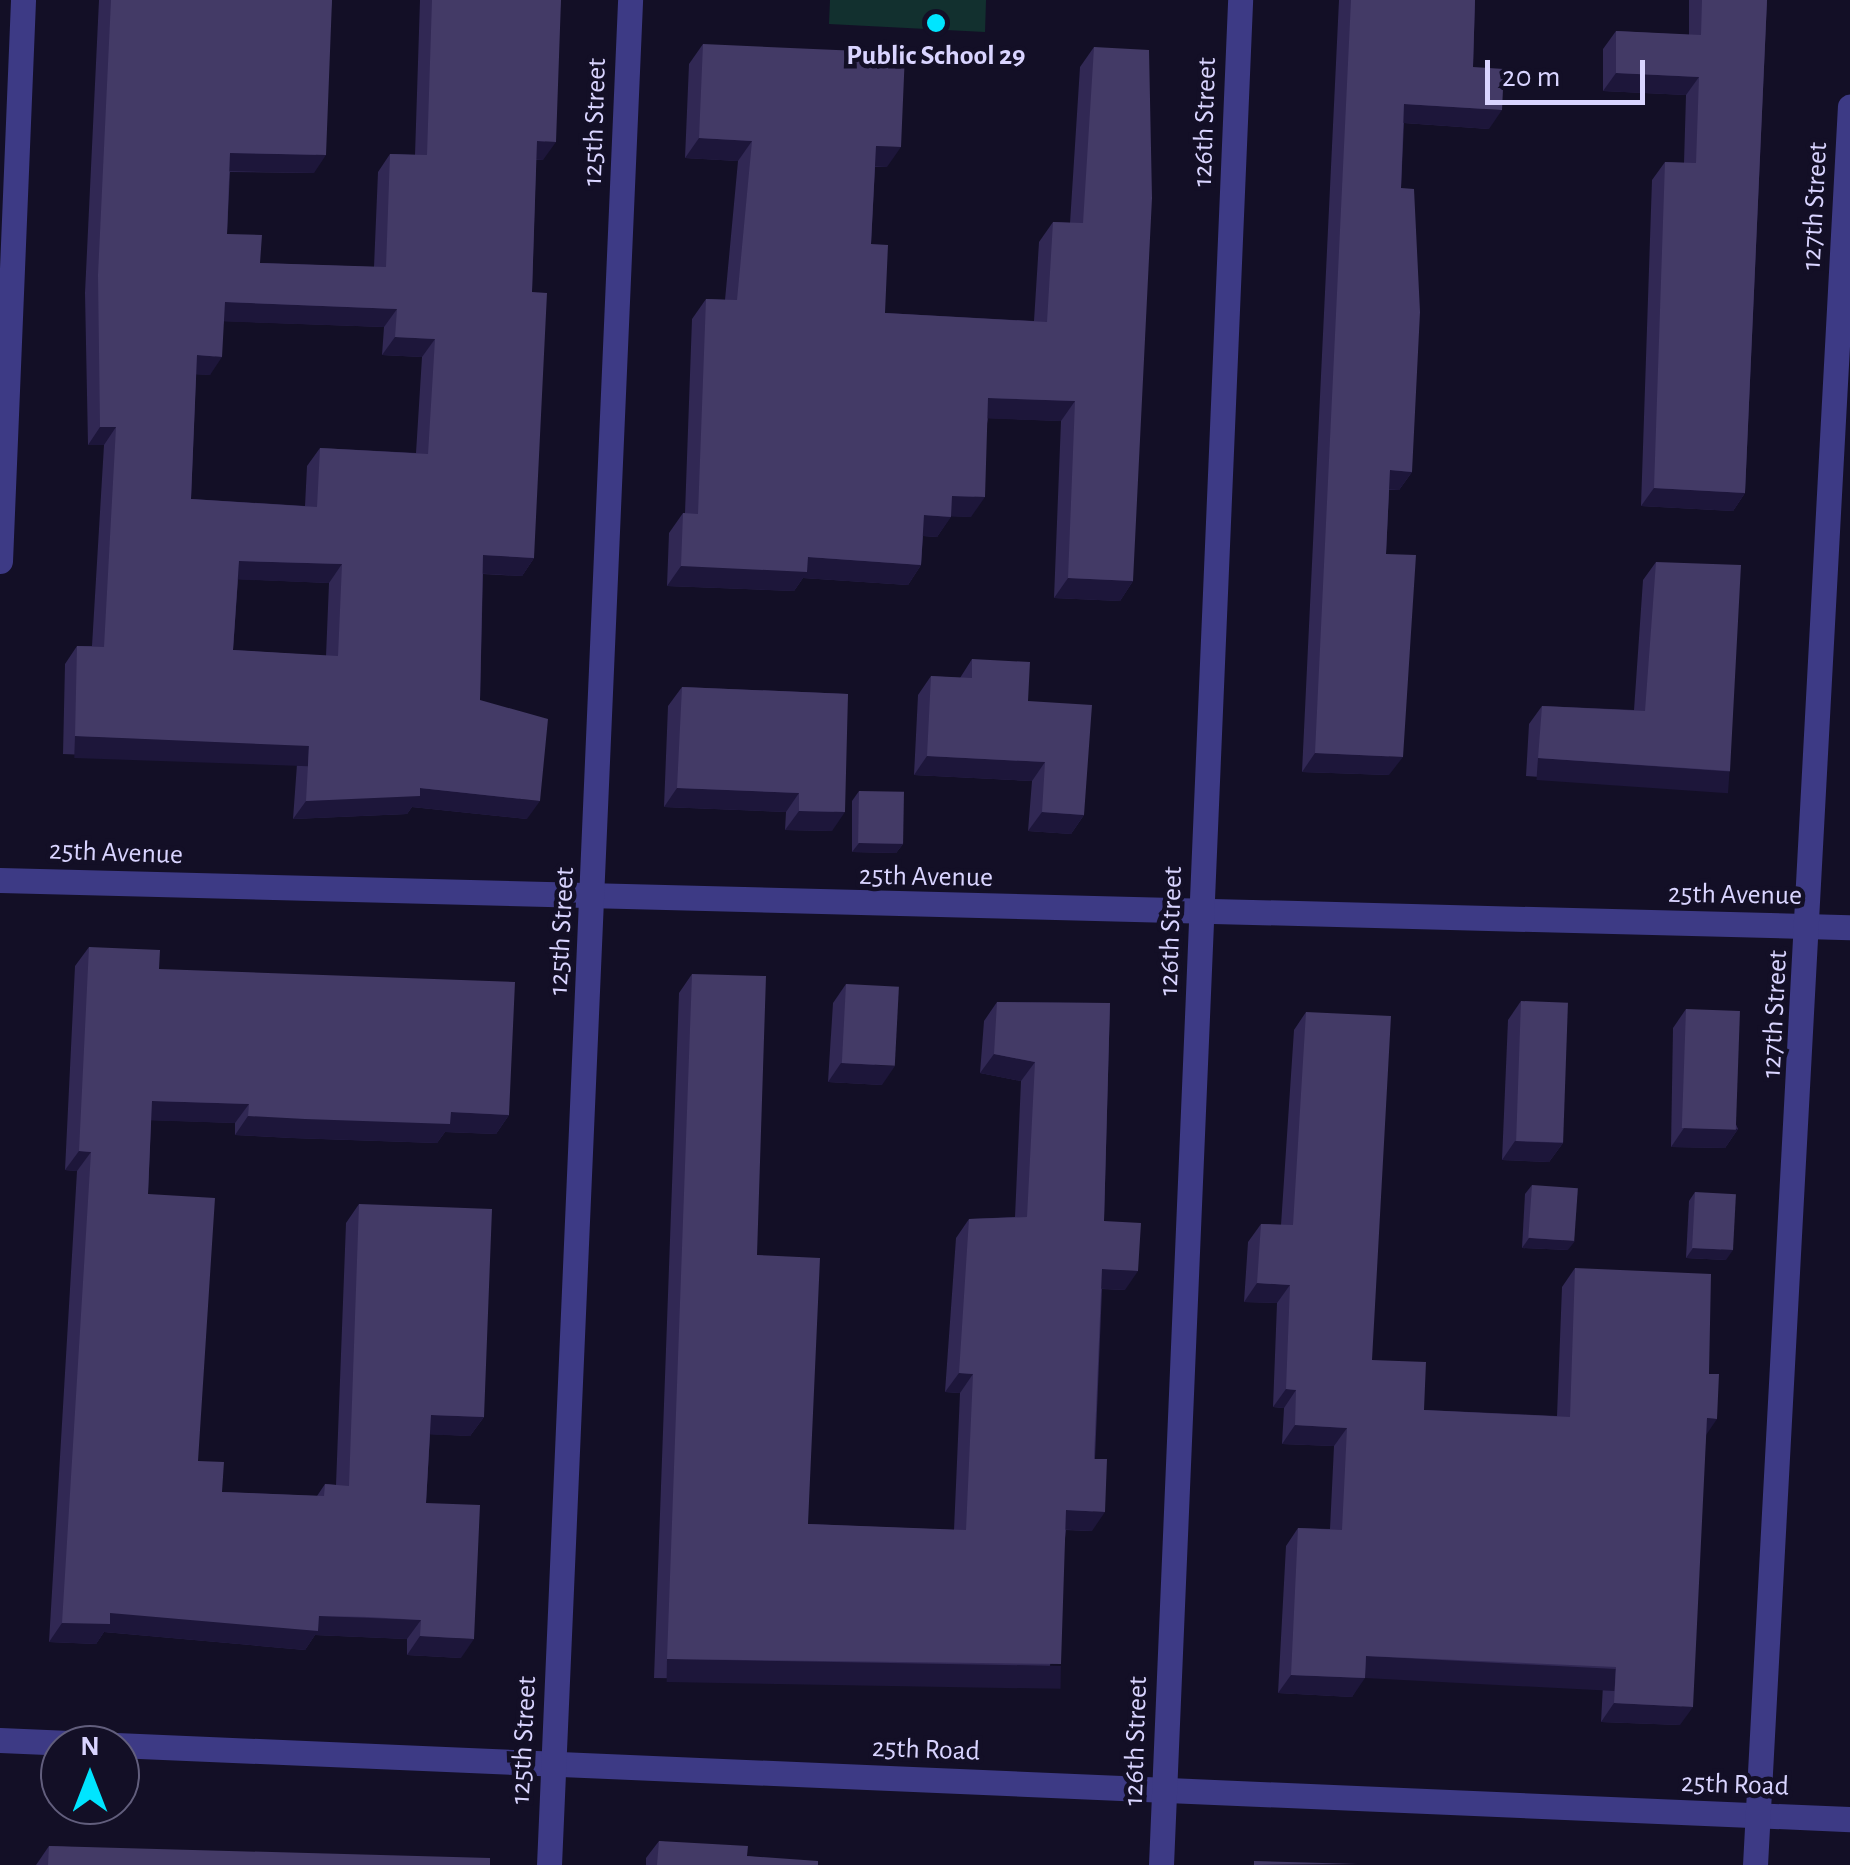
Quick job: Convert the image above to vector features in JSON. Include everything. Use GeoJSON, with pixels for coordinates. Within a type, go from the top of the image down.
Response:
{"type":"FeatureCollection","features":[{"type":"Feature","properties":{"kind":"street"},"geometry":{"type":"LineString","coordinates":[[0,561],[23,0]]}},
{"type":"Feature","properties":{"kind":"street","name":"125th Street"},"geometry":{"type":"LineString","coordinates":[[549,1865],[594,900],[630,0]]}},
{"type":"Feature","properties":{"kind":"street","name":"126th Street"},"geometry":{"type":"LineString","coordinates":[[1161,1865],[1240,0]]}},
{"type":"Feature","properties":{"kind":"street","name":"127th Street"},"geometry":{"type":"LineString","coordinates":[[1756,1865],[1810,926],[1850,106]]}},
{"type":"Feature","properties":{"kind":"street","name":"25th Avenue"},"geometry":{"type":"LineString","coordinates":[[0,880],[594,900],[1850,927]]}},
{"type":"Feature","properties":{"kind":"street","name":"25th Road"},"geometry":{"type":"LineString","coordinates":[[0,1740],[1850,1819]]}},
{"type":"Feature","properties":{"kind":"green space"},"geometry":{"type":"Polygon","coordinates":[[[830,0],[986,0],[985,32],[829,24],[830,0]]]}},
{"type":"Feature","properties":{"kind":"building"},"geometry":{"type":"Polygon","coordinates":[[[111,0],[332,0],[326,155],[230,153],[227,234],[262,235],[260,263],[386,267],[390,154],[427,155],[432,0],[561,0],[556,142],[537,141],[532,292],[547,293],[534,558],[483,555],[480,700],[548,719],[540,801],[420,788],[420,796],[306,801],[309,746],[75,736],[77,646],[104,647],[116,427],[100,427],[98,275],[111,0]],[[225,302],[222,357],[197,355],[191,499],[317,507],[320,448],[428,454],[435,339],[395,337],[397,309],[225,302]],[[239,561],[233,650],[338,656],[342,564],[239,561]]]}},
{"type":"Feature","properties":{"kind":"building"},"geometry":{"type":"Polygon","coordinates":[[[1351,0],[1475,0],[1473,67],[1504,69],[1502,110],[1404,104],[1401,188],[1414,189],[1420,312],[1412,472],[1390,470],[1386,554],[1416,555],[1403,757],[1315,753],[1351,0]]]}},
{"type":"Feature","properties":{"kind":"building"},"geometry":{"type":"Polygon","coordinates":[[[1702,0],[1767,0],[1745,493],[1654,488],[1665,162],[1696,163],[1699,77],[1616,73],[1616,31],[1701,35],[1702,0]]]}},
{"type":"Feature","properties":{"kind":"building"},"geometry":{"type":"Polygon","coordinates":[[[703,44],[905,53],[901,147],[876,146],[871,244],[888,245],[885,313],[1047,322],[1053,222],[1083,223],[1094,47],[1149,50],[1152,198],[1133,581],[1068,578],[1075,401],[988,398],[985,497],[952,496],[951,517],[924,515],[921,565],[808,557],[807,572],[681,566],[683,513],[698,514],[706,299],[737,300],[752,141],[699,138],[703,44]]]}},
{"type":"Feature","properties":{"kind":"building"},"geometry":{"type":"Polygon","coordinates":[[[1656,562],[1741,565],[1730,771],[1538,758],[1542,706],[1645,711],[1656,562]]]}},
{"type":"Feature","properties":{"kind":"building"},"geometry":{"type":"Polygon","coordinates":[[[972,659],[1030,662],[1028,701],[1092,705],[1084,815],[1042,812],[1045,762],[927,756],[931,676],[972,678],[972,659]]]}},
{"type":"Feature","properties":{"kind":"building"},"geometry":{"type":"Polygon","coordinates":[[[682,687],[848,694],[845,812],[799,811],[799,793],[677,788],[682,687]]]}},
{"type":"Feature","properties":{"kind":"building"},"geometry":{"type":"Polygon","coordinates":[[[859,791],[904,792],[903,844],[858,843],[859,791]]]}},
{"type":"Feature","properties":{"kind":"building"},"geometry":{"type":"Polygon","coordinates":[[[89,947],[160,950],[159,969],[515,982],[509,1115],[451,1112],[450,1124],[305,1119],[248,1116],[249,1104],[152,1101],[148,1194],[215,1198],[198,1461],[224,1462],[222,1492],[324,1496],[325,1484],[349,1486],[359,1204],[492,1209],[484,1417],[431,1415],[426,1503],[480,1505],[474,1639],[420,1636],[421,1620],[368,1617],[319,1616],[318,1631],[110,1613],[110,1624],[62,1623],[91,1152],[79,1151],[89,947]]]}},
{"type":"Feature","properties":{"kind":"building"},"geometry":{"type":"Polygon","coordinates":[[[692,974],[766,976],[757,1255],[820,1258],[808,1524],[966,1530],[973,1374],[959,1373],[969,1219],[1027,1217],[1035,1062],[994,1054],[997,1002],[1110,1003],[1104,1221],[1141,1223],[1138,1271],[1102,1269],[1094,1459],[1107,1459],[1105,1512],[1066,1510],[1061,1664],[667,1659],[692,974]]]}},
{"type":"Feature","properties":{"kind":"building"},"geometry":{"type":"Polygon","coordinates":[[[846,984],[899,987],[895,1066],[842,1063],[846,984]]]}},
{"type":"Feature","properties":{"kind":"building"},"geometry":{"type":"Polygon","coordinates":[[[1521,1001],[1568,1003],[1563,1143],[1516,1141],[1521,1001]]]}},
{"type":"Feature","properties":{"kind":"building"},"geometry":{"type":"Polygon","coordinates":[[[1686,1009],[1740,1011],[1736,1130],[1682,1128],[1686,1009]]]}},
{"type":"Feature","properties":{"kind":"building"},"geometry":{"type":"Polygon","coordinates":[[[1306,1012],[1391,1016],[1372,1360],[1426,1362],[1424,1410],[1570,1417],[1575,1268],[1711,1274],[1709,1374],[1719,1374],[1717,1419],[1707,1418],[1693,1707],[1614,1703],[1616,1667],[1366,1656],[1365,1678],[1291,1675],[1298,1528],[1342,1530],[1347,1428],[1295,1425],[1296,1390],[1286,1389],[1290,1285],[1257,1283],[1261,1224],[1293,1225],[1306,1012]]]}},
{"type":"Feature","properties":{"kind":"building"},"geometry":{"type":"Polygon","coordinates":[[[1532,1185],[1578,1188],[1574,1241],[1528,1238],[1532,1185]]]}},
{"type":"Feature","properties":{"kind":"building"},"geometry":{"type":"Polygon","coordinates":[[[1695,1192],[1736,1194],[1733,1250],[1692,1248],[1695,1192]]]}},
{"type":"Feature","properties":{"kind":"building"},"geometry":{"type":"Polygon","coordinates":[[[659,1841],[748,1846],[747,1856],[818,1861],[818,1865],[657,1865],[659,1841]]]}},
{"type":"Feature","properties":{"kind":"building"},"geometry":{"type":"Polygon","coordinates":[[[49,1846],[490,1858],[490,1865],[48,1865],[49,1846]]]}},
{"type":"Feature","properties":{"kind":"building"},"geometry":{"type":"Polygon","coordinates":[[[1254,1861],[1358,1864],[1254,1865],[1254,1861]]]}},
{"type":"Feature","properties":{"kind":"place","name":"Public School 29"},"geometry":{"type":"Point","coordinates":[936,23]}}]}
